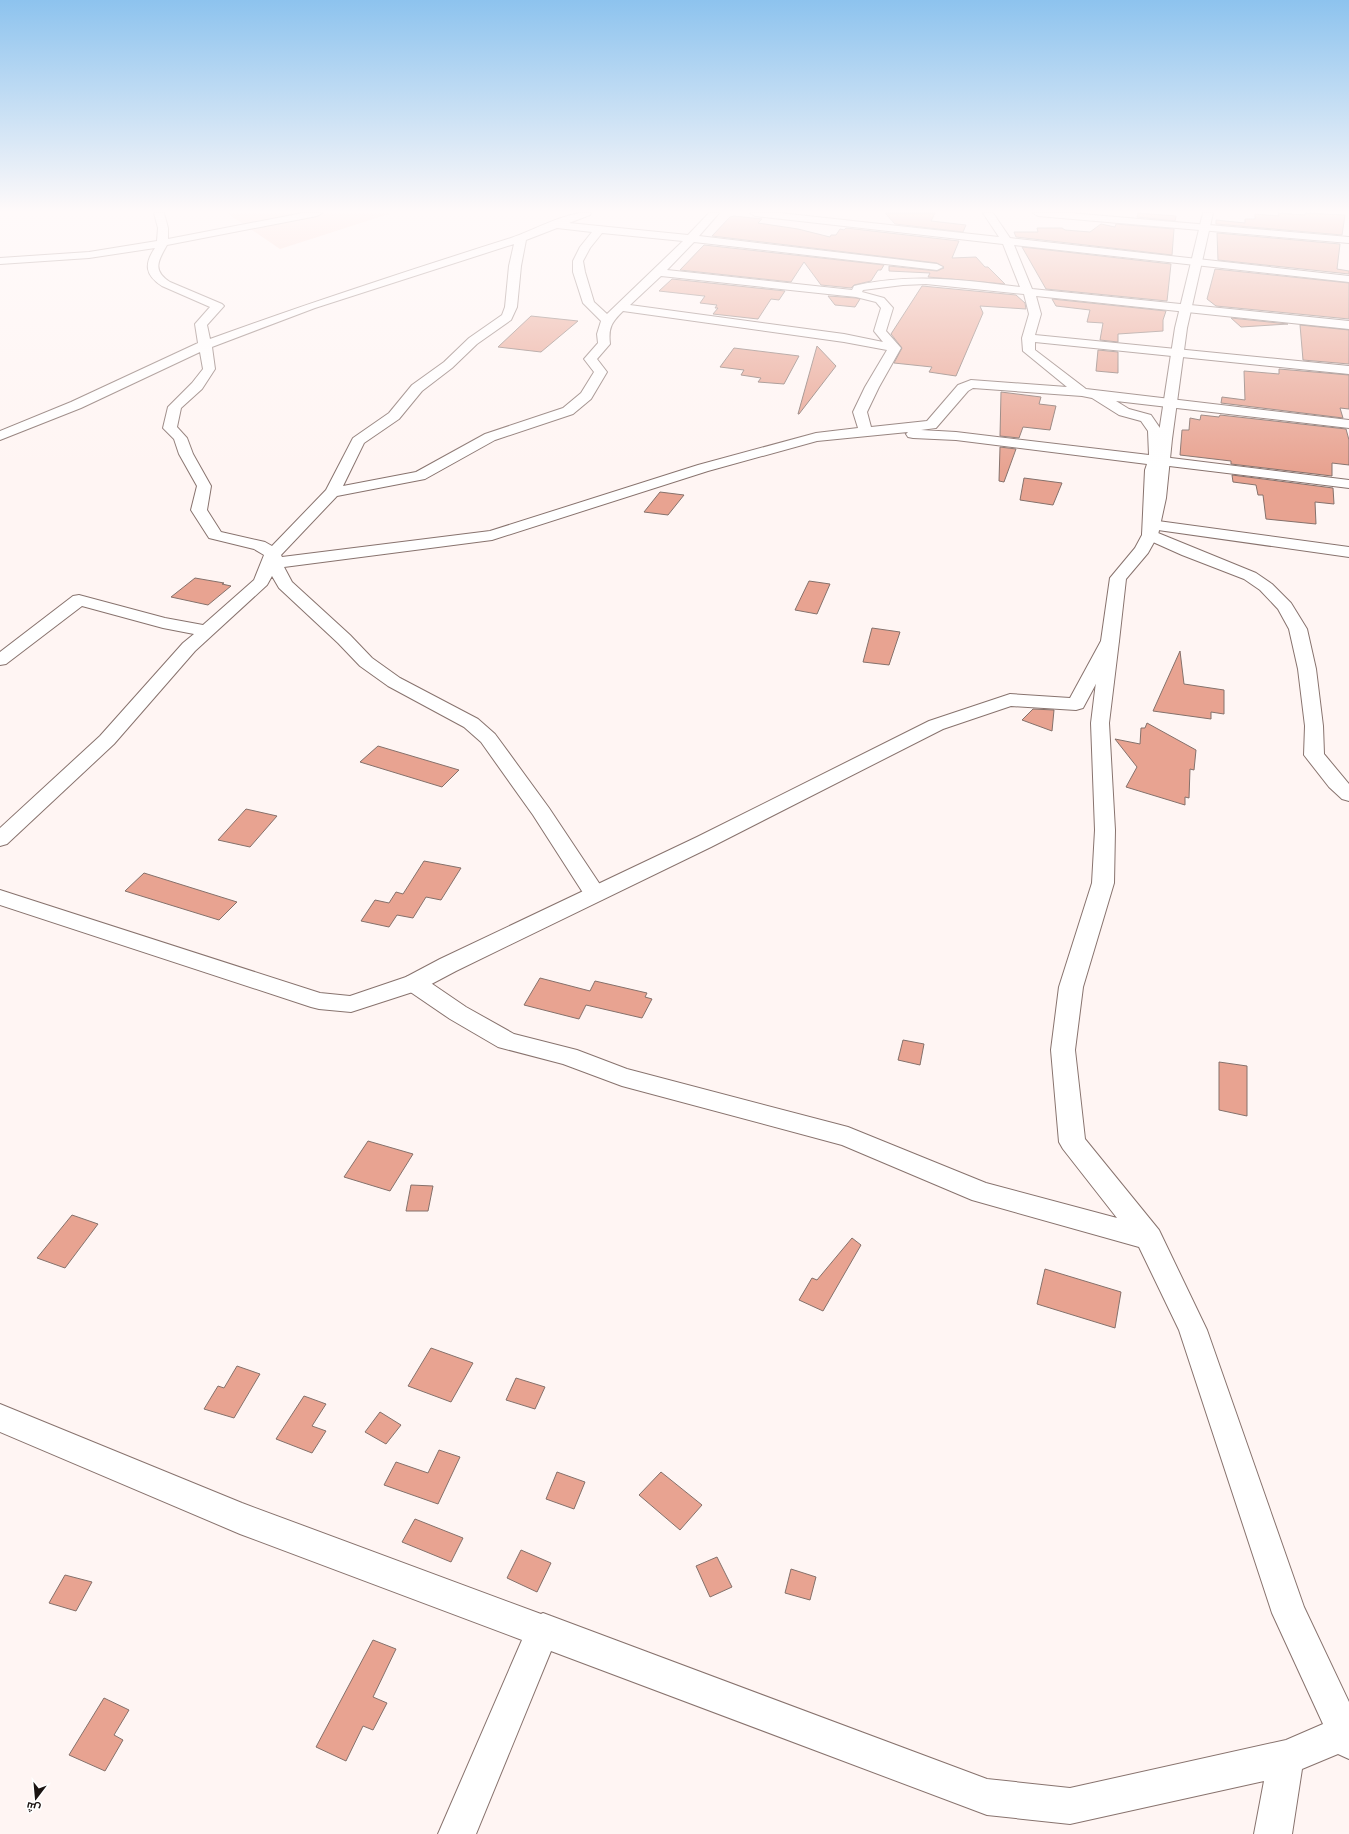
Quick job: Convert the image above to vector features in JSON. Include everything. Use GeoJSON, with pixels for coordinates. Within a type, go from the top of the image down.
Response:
{"type":"FeatureCollection","features":[{"type":"Feature","properties":{"kind":"street"},"geometry":{"type":"LineString","coordinates":[[201,299],[218,306],[201,324],[203,346],[208,357],[209,369],[197,386],[175,407],[170,428],[180,438],[186,454],[204,486],[199,510],[215,535],[259,545],[272,560],[285,585],[344,639],[366,662],[394,682],[470,723],[488,738],[542,812],[595,894]]}},
{"type":"Feature","properties":{"kind":"street"},"geometry":{"type":"LineString","coordinates":[[0,436],[76,405],[203,346],[334,299]]}},
{"type":"Feature","properties":{"kind":"street"},"geometry":{"type":"LineString","coordinates":[[0,839],[107,740],[189,647],[261,582],[272,560],[332,492],[358,441],[394,416],[417,388],[448,365],[473,341],[507,317],[511,307],[512,299]]}},
{"type":"Feature","properties":{"kind":"street"},"geometry":{"type":"LineString","coordinates":[[588,299],[589,303],[607,320]]}},
{"type":"Feature","properties":{"kind":"street"},"geometry":{"type":"LineString","coordinates":[[332,492],[420,476],[490,437],[530,425],[568,410],[586,396],[601,372],[590,359],[604,344],[603,334],[607,320],[629,299]]}},
{"type":"Feature","properties":{"kind":"street"},"geometry":{"type":"LineString","coordinates":[[874,299],[880,300],[887,308],[880,331],[895,348]]}},
{"type":"Feature","properties":{"kind":"street"},"geometry":{"type":"LineString","coordinates":[[0,1418],[240,1518],[987,1797],[1070,1806],[1286,1758],[1347,1737],[1290,1613],[1193,1330],[1149,1238],[1072,1142],[1064,1050],[1071,987],[1103,883],[1105,830],[1100,723],[1118,578],[1142,550],[1151,530],[1159,498],[1159,461],[1155,431],[1146,418],[1124,412],[1089,393],[1029,351],[1028,338],[1035,314],[1030,299]]}},
{"type":"Feature","properties":{"kind":"street"},"geometry":{"type":"LineString","coordinates":[[1093,299],[1349,325]]}},
{"type":"Feature","properties":{"kind":"street"},"geometry":{"type":"LineString","coordinates":[[1159,461],[1188,299]]}},
{"type":"Feature","properties":{"kind":"street"},"geometry":{"type":"LineString","coordinates":[[620,307],[844,338],[895,348]]}},
{"type":"Feature","properties":{"kind":"street"},"geometry":{"type":"LineString","coordinates":[[1028,338],[1349,370]]}},
{"type":"Feature","properties":{"kind":"street"},"geometry":{"type":"LineString","coordinates":[[866,432],[860,412],[872,387],[895,348]]}},
{"type":"Feature","properties":{"kind":"street"},"geometry":{"type":"LineString","coordinates":[[272,560],[492,535],[703,468],[816,437],[931,425],[963,388],[971,384],[1089,393],[1349,424]]}},
{"type":"Feature","properties":{"kind":"street"},"geometry":{"type":"LineString","coordinates":[[866,432],[956,436],[1349,484]]}},
{"type":"Feature","properties":{"kind":"street"},"geometry":{"type":"LineString","coordinates":[[1151,530],[1349,552]]}},
{"type":"Feature","properties":{"kind":"street"},"geometry":{"type":"LineString","coordinates":[[1151,530],[1188,552],[1250,576],[1266,587],[1285,607],[1298,629],[1307,669],[1314,726],[1314,755],[1336,783],[1349,794]]}},
{"type":"Feature","properties":{"kind":"street"},"geometry":{"type":"LineString","coordinates":[[0,660],[80,600],[162,623],[207,631]]}},
{"type":"Feature","properties":{"kind":"street"},"geometry":{"type":"LineString","coordinates":[[0,897],[319,1001],[351,1004],[414,983],[448,965],[704,842],[936,726],[1010,700],[1076,704],[1110,641]]}},
{"type":"Feature","properties":{"kind":"street"},"geometry":{"type":"LineString","coordinates":[[414,983],[458,1013],[507,1041],[568,1056],[622,1077],[848,1137],[981,1192],[1149,1238]]}},
{"type":"Feature","properties":{"kind":"street"},"geometry":{"type":"LineString","coordinates":[[456,1834],[543,1630]]}},
{"type":"Feature","properties":{"kind":"street"},"geometry":{"type":"LineString","coordinates":[[1273,1834],[1286,1758]]}},
{"type":"Feature","properties":{"kind":"building"},"geometry":{"type":"Polygon","coordinates":[[[703,299],[780,299],[779,300],[771,299],[758,319],[713,314],[718,308],[715,308],[717,305],[700,303],[703,299]]]}},
{"type":"Feature","properties":{"kind":"building"},"geometry":{"type":"Polygon","coordinates":[[[830,299],[860,299],[855,307],[835,305],[830,299]]]}},
{"type":"Feature","properties":{"kind":"building"},"geometry":{"type":"Polygon","coordinates":[[[914,299],[1020,299],[1025,303],[1026,309],[980,306],[983,313],[956,376],[929,372],[932,367],[894,363],[902,348],[891,334],[914,299]]]}},
{"type":"Feature","properties":{"kind":"building"},"geometry":{"type":"Polygon","coordinates":[[[1052,299],[1166,311],[1163,320],[1163,331],[1118,334],[1118,342],[1100,340],[1103,323],[1087,322],[1090,310],[1056,306],[1052,299]]]}},
{"type":"Feature","properties":{"kind":"building"},"geometry":{"type":"Polygon","coordinates":[[[1143,299],[1167,299],[1167,301],[1143,299]]]}},
{"type":"Feature","properties":{"kind":"building"},"geometry":{"type":"Polygon","coordinates":[[[1207,299],[1349,299],[1349,319],[1216,306],[1207,299]]]}},
{"type":"Feature","properties":{"kind":"building"},"geometry":{"type":"Polygon","coordinates":[[[531,316],[578,321],[541,352],[498,347],[531,316]]]}},
{"type":"Feature","properties":{"kind":"building"},"geometry":{"type":"Polygon","coordinates":[[[1231,318],[1288,324],[1241,327],[1231,318]]]}},
{"type":"Feature","properties":{"kind":"building"},"geometry":{"type":"Polygon","coordinates":[[[1300,325],[1349,330],[1349,364],[1303,360],[1300,325]]]}},
{"type":"Feature","properties":{"kind":"building"},"geometry":{"type":"Polygon","coordinates":[[[817,346],[836,366],[798,414],[817,346]]]}},
{"type":"Feature","properties":{"kind":"building"},"geometry":{"type":"Polygon","coordinates":[[[734,348],[799,356],[784,384],[758,382],[761,378],[741,375],[744,370],[720,367],[734,348]]]}},
{"type":"Feature","properties":{"kind":"building"},"geometry":{"type":"Polygon","coordinates":[[[1098,350],[1118,352],[1118,373],[1096,371],[1098,350]]]}},
{"type":"Feature","properties":{"kind":"building"},"geometry":{"type":"Polygon","coordinates":[[[1279,369],[1349,375],[1349,409],[1340,408],[1343,418],[1221,403],[1222,397],[1245,400],[1244,371],[1279,374],[1279,369]]]}},
{"type":"Feature","properties":{"kind":"building"},"geometry":{"type":"Polygon","coordinates":[[[1001,392],[1041,397],[1039,404],[1056,406],[1050,430],[1023,427],[1019,438],[1000,436],[1001,392]]]}},
{"type":"Feature","properties":{"kind":"building"},"geometry":{"type":"Polygon","coordinates":[[[1201,415],[1219,417],[1220,415],[1346,429],[1349,440],[1349,465],[1332,463],[1332,476],[1231,464],[1231,461],[1180,455],[1182,430],[1189,430],[1190,418],[1200,420],[1201,415]]]}},
{"type":"Feature","properties":{"kind":"building"},"geometry":{"type":"Polygon","coordinates":[[[1000,447],[1016,449],[1004,482],[999,481],[1000,447]]]}},
{"type":"Feature","properties":{"kind":"building"},"geometry":{"type":"Polygon","coordinates":[[[1232,475],[1333,488],[1334,504],[1315,502],[1316,524],[1266,519],[1263,495],[1258,495],[1256,485],[1233,482],[1232,475]]]}},
{"type":"Feature","properties":{"kind":"building"},"geometry":{"type":"Polygon","coordinates":[[[1024,478],[1062,483],[1053,505],[1020,500],[1024,478]]]}},
{"type":"Feature","properties":{"kind":"building"},"geometry":{"type":"Polygon","coordinates":[[[660,492],[684,495],[668,515],[644,512],[660,492]]]}},
{"type":"Feature","properties":{"kind":"building"},"geometry":{"type":"Polygon","coordinates":[[[195,578],[224,583],[222,584],[231,586],[208,605],[171,597],[195,578]]]}},
{"type":"Feature","properties":{"kind":"building"},"geometry":{"type":"Polygon","coordinates":[[[809,581],[830,584],[817,614],[795,610],[809,581]]]}},
{"type":"Feature","properties":{"kind":"building"},"geometry":{"type":"Polygon","coordinates":[[[872,628],[900,632],[889,665],[863,662],[872,628]]]}},
{"type":"Feature","properties":{"kind":"building"},"geometry":{"type":"Polygon","coordinates":[[[1180,651],[1184,684],[1224,690],[1224,714],[1211,712],[1211,719],[1153,711],[1180,651]]]}},
{"type":"Feature","properties":{"kind":"building"},"geometry":{"type":"Polygon","coordinates":[[[1033,709],[1054,710],[1052,731],[1022,720],[1033,709]]]}},
{"type":"Feature","properties":{"kind":"building"},"geometry":{"type":"Polygon","coordinates":[[[1147,723],[1196,750],[1194,770],[1190,769],[1189,798],[1185,797],[1185,805],[1126,787],[1137,767],[1115,739],[1140,744],[1141,728],[1145,728],[1147,723]]]}},
{"type":"Feature","properties":{"kind":"building"},"geometry":{"type":"Polygon","coordinates":[[[378,746],[459,770],[442,787],[360,762],[378,746]]]}},
{"type":"Feature","properties":{"kind":"building"},"geometry":{"type":"Polygon","coordinates":[[[246,809],[277,816],[250,847],[218,840],[246,809]]]}},
{"type":"Feature","properties":{"kind":"building"},"geometry":{"type":"Polygon","coordinates":[[[424,861],[461,868],[441,900],[426,897],[413,918],[397,915],[389,927],[361,921],[375,900],[389,903],[396,892],[403,894],[424,861]]]}},
{"type":"Feature","properties":{"kind":"building"},"geometry":{"type":"Polygon","coordinates":[[[144,873],[237,902],[219,920],[125,891],[144,873]]]}},
{"type":"Feature","properties":{"kind":"building"},"geometry":{"type":"Polygon","coordinates":[[[540,978],[590,991],[595,981],[647,993],[645,997],[652,999],[642,1018],[586,1005],[579,1019],[524,1005],[540,978]]]}},
{"type":"Feature","properties":{"kind":"building"},"geometry":{"type":"Polygon","coordinates":[[[903,1040],[924,1044],[920,1065],[898,1060],[903,1040]]]}},
{"type":"Feature","properties":{"kind":"building"},"geometry":{"type":"Polygon","coordinates":[[[1219,1062],[1247,1066],[1247,1116],[1219,1110],[1219,1062]]]}},
{"type":"Feature","properties":{"kind":"building"},"geometry":{"type":"Polygon","coordinates":[[[368,1141],[413,1154],[390,1191],[344,1177],[368,1141]]]}},
{"type":"Feature","properties":{"kind":"building"},"geometry":{"type":"Polygon","coordinates":[[[411,1185],[433,1186],[428,1211],[406,1211],[411,1185]]]}},
{"type":"Feature","properties":{"kind":"building"},"geometry":{"type":"Polygon","coordinates":[[[72,1215],[98,1224],[65,1268],[37,1258],[72,1215]]]}},
{"type":"Feature","properties":{"kind":"building"},"geometry":{"type":"Polygon","coordinates":[[[852,1238],[861,1245],[823,1311],[799,1300],[812,1278],[817,1280],[852,1238]]]}},
{"type":"Feature","properties":{"kind":"building"},"geometry":{"type":"Polygon","coordinates":[[[1045,1269],[1121,1292],[1115,1328],[1037,1304],[1045,1269]]]}},
{"type":"Feature","properties":{"kind":"building"},"geometry":{"type":"Polygon","coordinates":[[[431,1348],[473,1363],[451,1402],[408,1386],[431,1348]]]}},
{"type":"Feature","properties":{"kind":"building"},"geometry":{"type":"Polygon","coordinates":[[[237,1366],[260,1374],[234,1418],[204,1409],[218,1386],[224,1388],[237,1366]]]}},
{"type":"Feature","properties":{"kind":"building"},"geometry":{"type":"Polygon","coordinates":[[[516,1378],[545,1387],[535,1409],[506,1400],[516,1378]]]}},
{"type":"Feature","properties":{"kind":"building"},"geometry":{"type":"Polygon","coordinates":[[[304,1396],[326,1404],[312,1426],[326,1431],[312,1453],[276,1439],[304,1396]]]}},
{"type":"Feature","properties":{"kind":"building"},"geometry":{"type":"Polygon","coordinates":[[[380,1412],[401,1425],[386,1444],[365,1432],[380,1412]]]}},
{"type":"Feature","properties":{"kind":"building"},"geometry":{"type":"Polygon","coordinates":[[[439,1450],[460,1457],[438,1504],[384,1485],[396,1462],[428,1473],[439,1450]]]}},
{"type":"Feature","properties":{"kind":"building"},"geometry":{"type":"Polygon","coordinates":[[[557,1472],[585,1482],[574,1509],[546,1499],[557,1472]]]}},
{"type":"Feature","properties":{"kind":"building"},"geometry":{"type":"Polygon","coordinates":[[[661,1472],[702,1505],[680,1530],[639,1495],[661,1472]]]}},
{"type":"Feature","properties":{"kind":"building"},"geometry":{"type":"Polygon","coordinates":[[[415,1519],[463,1538],[451,1562],[402,1542],[415,1519]]]}},
{"type":"Feature","properties":{"kind":"building"},"geometry":{"type":"Polygon","coordinates":[[[521,1550],[551,1563],[537,1592],[507,1578],[521,1550]]]}},
{"type":"Feature","properties":{"kind":"building"},"geometry":{"type":"Polygon","coordinates":[[[717,1557],[732,1587],[710,1597],[696,1566],[717,1557]]]}},
{"type":"Feature","properties":{"kind":"building"},"geometry":{"type":"Polygon","coordinates":[[[791,1569],[816,1577],[810,1600],[785,1593],[791,1569]]]}},
{"type":"Feature","properties":{"kind":"building"},"geometry":{"type":"Polygon","coordinates":[[[65,1575],[92,1582],[76,1611],[49,1603],[65,1575]]]}},
{"type":"Feature","properties":{"kind":"building"},"geometry":{"type":"Polygon","coordinates":[[[373,1640],[396,1649],[373,1697],[387,1703],[373,1730],[363,1726],[346,1761],[316,1747],[373,1640]]]}},
{"type":"Feature","properties":{"kind":"building"},"geometry":{"type":"Polygon","coordinates":[[[104,1698],[129,1710],[114,1735],[123,1740],[105,1771],[69,1755],[104,1698]]]}}]}
